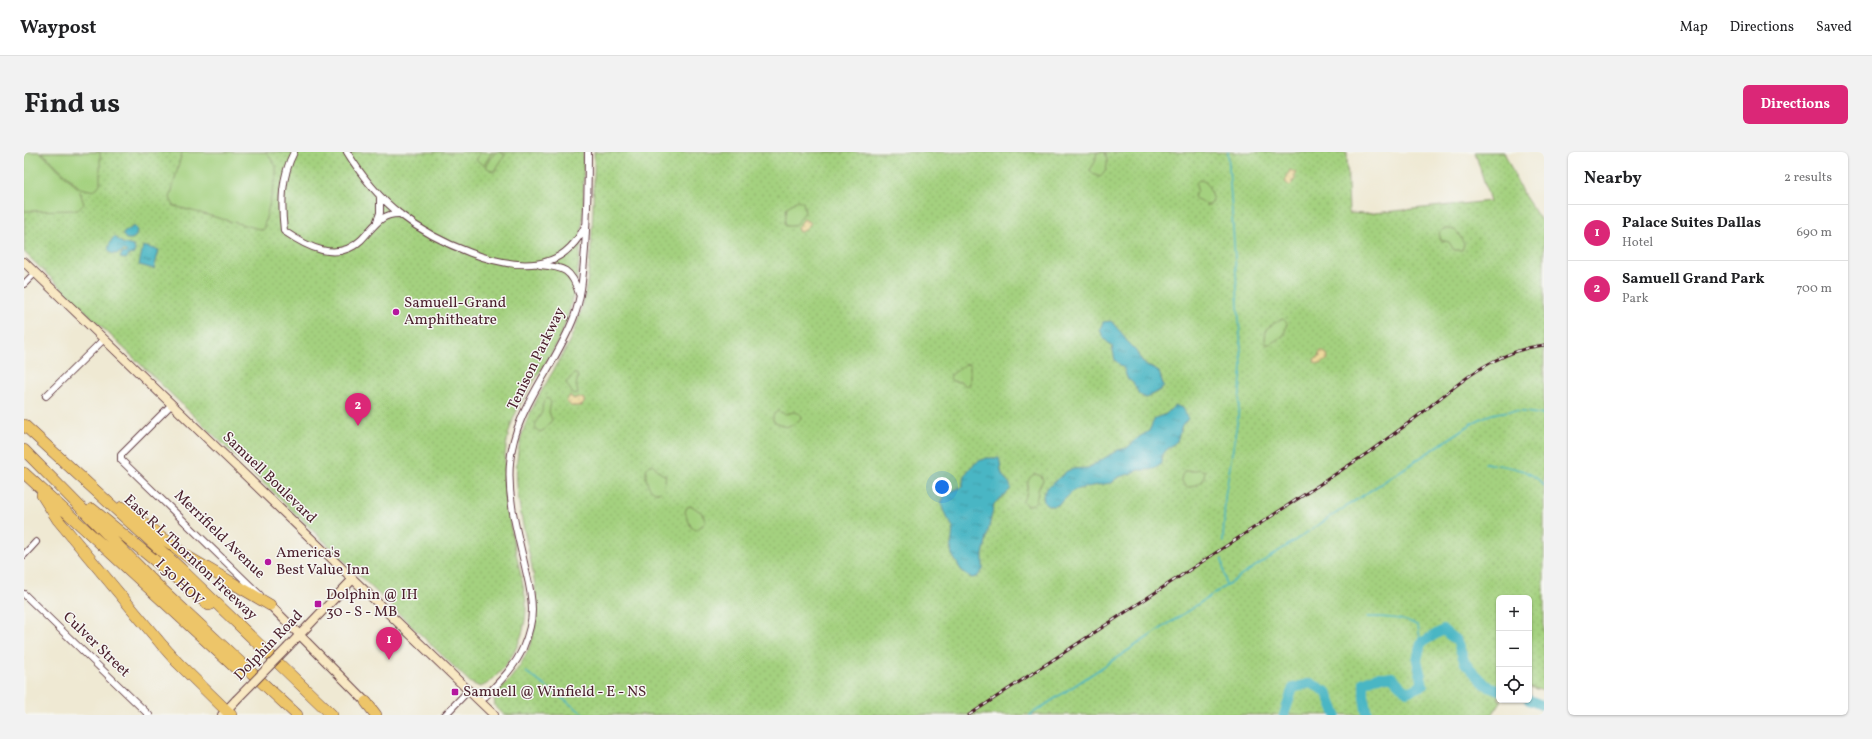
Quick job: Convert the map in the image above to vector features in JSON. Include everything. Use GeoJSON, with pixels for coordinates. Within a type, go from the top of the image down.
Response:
{"type":"FeatureCollection","features":[{"type":"Feature","properties":{"kind":"highway","name":"East R L Thornton Freeway"},"geometry":{"type":"LineString","coordinates":[[24,425],[270,654],[332,715]]}},
{"type":"Feature","properties":{"kind":"highway","name":"I 30 HOV"},"geometry":{"type":"LineString","coordinates":[[24,451],[44,469],[157,584],[297,715]]}},
{"type":"Feature","properties":{"kind":"highway"},"geometry":{"type":"LineString","coordinates":[[44,469],[188,624]]}},
{"type":"Feature","properties":{"kind":"highway"},"geometry":{"type":"LineString","coordinates":[[44,469],[270,654]]}},
{"type":"Feature","properties":{"kind":"highway"},"geometry":{"type":"LineString","coordinates":[[24,473],[287,715]]}},
{"type":"Feature","properties":{"kind":"highway"},"geometry":{"type":"LineString","coordinates":[[36,484],[58,520],[162,645],[227,714]]}},
{"type":"Feature","properties":{"kind":"highway"},"geometry":{"type":"LineString","coordinates":[[102,496],[131,512],[188,557],[212,573],[270,605]]}},
{"type":"Feature","properties":{"kind":"highway"},"geometry":{"type":"LineString","coordinates":[[366,702],[376,715]]}},
{"type":"Feature","properties":{"kind":"main road","name":"Samuell Boulevard"},"geometry":{"type":"LineString","coordinates":[[24,262],[494,715]]}},
{"type":"Feature","properties":{"kind":"main road","name":"Dolphin Road"},"geometry":{"type":"LineString","coordinates":[[227,714],[236,700],[353,579]]}},
{"type":"Feature","properties":{"kind":"main road","name":"Merrifield Avenue"},"geometry":{"type":"LineString","coordinates":[[270,605],[366,702],[381,715]]}},
{"type":"Feature","properties":{"kind":"street"},"geometry":{"type":"LineString","coordinates":[[294,152],[283,184],[281,210],[284,231],[308,247],[324,252],[344,250],[354,246],[377,221],[380,213],[380,196]]}},
{"type":"Feature","properties":{"kind":"street"},"geometry":{"type":"LineString","coordinates":[[347,152],[359,172],[380,196],[400,214],[436,238],[460,249],[502,261],[559,267],[565,270],[574,281],[580,296]]}},
{"type":"Feature","properties":{"kind":"street","name":"Tenison Parkway"},"geometry":{"type":"LineString","coordinates":[[480,702],[507,673],[523,648],[528,636],[532,610],[531,596],[512,509],[510,462],[527,405],[565,337],[574,317],[580,296],[587,223],[588,152]]}},
{"type":"Feature","properties":{"kind":"street"},"geometry":{"type":"LineString","coordinates":[[377,221],[392,214],[400,214]]}},
{"type":"Feature","properties":{"kind":"street"},"geometry":{"type":"LineString","coordinates":[[529,265],[549,261],[565,252],[577,239],[587,223]]}},
{"type":"Feature","properties":{"kind":"street"},"geometry":{"type":"LineString","coordinates":[[24,284],[35,273]]}},
{"type":"Feature","properties":{"kind":"street"},"geometry":{"type":"LineString","coordinates":[[46,396],[104,339]]}},
{"type":"Feature","properties":{"kind":"street","name":"Merrifield Avenue"},"geometry":{"type":"LineString","coordinates":[[172,404],[121,455],[122,461],[270,605]]}},
{"type":"Feature","properties":{"kind":"street"},"geometry":{"type":"LineString","coordinates":[[24,555],[36,542]]}},
{"type":"Feature","properties":{"kind":"street","name":"Culver Street"},"geometry":{"type":"LineString","coordinates":[[24,594],[149,715]]}},
{"type":"Feature","properties":{"kind":"street"},"geometry":{"type":"LineString","coordinates":[[445,715],[468,690]]}},
{"type":"Feature","properties":{"kind":"green space"},"geometry":{"type":"Polygon","coordinates":[[[24,152],[583,152],[583,224],[577,275],[572,300],[566,322],[557,343],[523,399],[508,436],[504,477],[506,498],[526,601],[526,612],[523,632],[515,650],[510,659],[497,675],[485,685],[480,687],[471,683],[24,252],[24,152]]]}},
{"type":"Feature","properties":{"kind":"green space"},"geometry":{"type":"Polygon","coordinates":[[[24,152],[40,152],[79,189],[84,204],[78,210],[24,211],[24,152]]]}},
{"type":"Feature","properties":{"kind":"green space"},"geometry":{"type":"Polygon","coordinates":[[[42,152],[100,152],[100,184],[94,191],[80,188],[42,152]]]}},
{"type":"Feature","properties":{"kind":"green space"},"geometry":{"type":"Polygon","coordinates":[[[182,152],[266,152],[276,166],[276,177],[263,230],[174,206],[170,198],[182,152]]]}},
{"type":"Feature","properties":{"kind":"green space"},"geometry":{"type":"Polygon","coordinates":[[[481,152],[492,152],[484,165],[476,160],[481,152]]]}},
{"type":"Feature","properties":{"kind":"green space"},"geometry":{"type":"Polygon","coordinates":[[[495,152],[500,152],[505,155],[494,172],[486,167],[495,152]]]}},
{"type":"Feature","properties":{"kind":"green space"},"geometry":{"type":"Polygon","coordinates":[[[594,152],[1347,152],[1349,213],[1365,214],[1490,201],[1475,152],[1504,152],[1522,192],[1544,225],[1544,691],[1532,688],[1532,595],[1496,595],[1496,703],[1500,703],[1492,715],[504,715],[495,706],[494,697],[510,679],[525,657],[531,642],[536,620],[536,597],[533,573],[519,500],[517,476],[518,451],[528,417],[570,339],[577,323],[585,295],[593,209],[594,152]]]}},
{"type":"Feature","properties":{"kind":"green space"},"geometry":{"type":"Polygon","coordinates":[[[1097,152],[1105,152],[1107,159],[1105,171],[1100,177],[1093,174],[1090,170],[1095,162],[1097,152]]]}},
{"type":"Feature","properties":{"kind":"green space"},"geometry":{"type":"Polygon","coordinates":[[[1199,180],[1205,182],[1209,188],[1213,201],[1210,205],[1206,205],[1194,197],[1197,190],[1196,183],[1199,180]]]}},
{"type":"Feature","properties":{"kind":"green space"},"geometry":{"type":"Polygon","coordinates":[[[798,200],[803,202],[805,212],[794,226],[787,226],[785,224],[787,207],[798,200]]]}},
{"type":"Feature","properties":{"kind":"green space"},"geometry":{"type":"Polygon","coordinates":[[[1443,229],[1452,229],[1458,234],[1464,244],[1462,250],[1454,250],[1449,242],[1441,240],[1439,233],[1443,229]]]}},
{"type":"Feature","properties":{"kind":"green space"},"geometry":{"type":"Polygon","coordinates":[[[1283,319],[1287,323],[1284,335],[1270,344],[1266,344],[1266,329],[1283,319]]]}},
{"type":"Feature","properties":{"kind":"green space"},"geometry":{"type":"Polygon","coordinates":[[[966,364],[970,365],[970,384],[966,386],[961,382],[952,381],[950,378],[951,375],[966,364]]]}},
{"type":"Feature","properties":{"kind":"green space"},"geometry":{"type":"Polygon","coordinates":[[[574,374],[577,374],[578,377],[576,385],[578,392],[576,395],[573,394],[566,383],[574,374]]]}},
{"type":"Feature","properties":{"kind":"green space"},"geometry":{"type":"Polygon","coordinates":[[[547,398],[551,402],[549,412],[552,420],[544,430],[540,432],[536,429],[536,424],[542,412],[543,404],[547,398]]]}},
{"type":"Feature","properties":{"kind":"green space"},"geometry":{"type":"Polygon","coordinates":[[[778,411],[785,414],[794,412],[800,414],[801,418],[796,423],[786,427],[773,421],[773,415],[778,411]]]}},
{"type":"Feature","properties":{"kind":"green space"},"geometry":{"type":"Polygon","coordinates":[[[653,464],[659,472],[666,476],[663,489],[659,493],[655,492],[649,486],[646,478],[648,466],[653,464]]]}},
{"type":"Feature","properties":{"kind":"green space"},"geometry":{"type":"Polygon","coordinates":[[[1198,469],[1205,471],[1203,481],[1191,487],[1186,487],[1181,480],[1182,475],[1185,471],[1194,471],[1198,469]]]}},
{"type":"Feature","properties":{"kind":"green space"},"geometry":{"type":"Polygon","coordinates":[[[1035,474],[1041,476],[1043,480],[1038,489],[1036,502],[1027,506],[1023,500],[1027,492],[1029,480],[1035,474]]]}},
{"type":"Feature","properties":{"kind":"green space"},"geometry":{"type":"Polygon","coordinates":[[[692,506],[702,513],[705,519],[704,524],[696,530],[691,527],[685,512],[687,507],[692,506]]]}},
{"type":"Feature","properties":{"kind":"sand"},"geometry":{"type":"Polygon","coordinates":[[[1290,170],[1296,173],[1294,176],[1296,180],[1292,181],[1290,186],[1285,182],[1290,170]]]}},
{"type":"Feature","properties":{"kind":"sand"},"geometry":{"type":"Polygon","coordinates":[[[804,219],[811,223],[803,231],[799,232],[797,228],[804,219]]]}},
{"type":"Feature","properties":{"kind":"sand"},"geometry":{"type":"Polygon","coordinates":[[[1321,351],[1327,354],[1328,359],[1321,364],[1315,363],[1314,359],[1320,357],[1319,354],[1321,351]]]}},
{"type":"Feature","properties":{"kind":"sand"},"geometry":{"type":"Polygon","coordinates":[[[570,396],[574,399],[578,397],[584,399],[584,403],[581,406],[571,406],[566,401],[570,396]]]}},
{"type":"Feature","properties":{"kind":"water"},"geometry":{"type":"Polygon","coordinates":[[[134,226],[137,230],[136,236],[132,239],[126,239],[122,234],[134,226]]]}},
{"type":"Feature","properties":{"kind":"water"},"geometry":{"type":"Polygon","coordinates":[[[115,237],[122,243],[133,246],[135,249],[134,255],[130,254],[126,259],[120,258],[122,253],[127,253],[125,250],[116,254],[110,252],[109,245],[115,237]]]}},
{"type":"Feature","properties":{"kind":"water"},"geometry":{"type":"Polygon","coordinates":[[[143,246],[159,250],[154,269],[139,265],[143,246]]]}},
{"type":"Feature","properties":{"kind":"water"},"geometry":{"type":"Polygon","coordinates":[[[1111,321],[1136,351],[1142,362],[1159,372],[1164,387],[1145,398],[1139,394],[1133,383],[1127,378],[1124,369],[1115,360],[1112,346],[1103,338],[1100,329],[1103,322],[1111,321]]]}},
{"type":"Feature","properties":{"kind":"water"},"geometry":{"type":"Polygon","coordinates":[[[1177,406],[1182,408],[1188,419],[1182,426],[1177,441],[1162,454],[1162,463],[1159,466],[1151,470],[1137,470],[1117,478],[1112,483],[1075,490],[1057,505],[1048,505],[1044,502],[1043,496],[1045,490],[1067,471],[1072,469],[1088,468],[1118,450],[1127,448],[1139,437],[1149,431],[1155,418],[1166,414],[1173,407],[1177,406]]]}},
{"type":"Feature","properties":{"kind":"water"},"geometry":{"type":"Polygon","coordinates":[[[986,458],[999,458],[1002,474],[1011,487],[1006,494],[994,504],[983,555],[983,570],[977,577],[972,578],[963,573],[952,555],[951,549],[953,528],[943,511],[942,502],[950,493],[962,486],[967,472],[972,466],[986,458]]]}},
{"type":"Feature","properties":{"kind":"waterway"},"geometry":{"type":"LineString","coordinates":[[1223,542],[1225,497],[1238,417],[1242,366],[1228,152]]}},
{"type":"Feature","properties":{"kind":"waterway"},"geometry":{"type":"LineString","coordinates":[[1030,715],[1476,421],[1493,414],[1509,411],[1544,415]]}},
{"type":"Feature","properties":{"kind":"waterway"},"geometry":{"type":"LineString","coordinates":[[1485,463],[1518,469],[1533,475],[1544,486]]}},
{"type":"Feature","properties":{"kind":"waterway"},"geometry":{"type":"LineString","coordinates":[[1222,559],[1226,585]]}},
{"type":"Feature","properties":{"kind":"waterway"},"geometry":{"type":"LineString","coordinates":[[1367,617],[1393,618],[1412,623],[1418,626],[1421,643]]}},
{"type":"Feature","properties":{"kind":"waterway"},"geometry":{"type":"LineString","coordinates":[[1367,715],[1364,698],[1364,682],[1377,677],[1392,677],[1407,692],[1423,685],[1417,660],[1421,643],[1443,630],[1457,641],[1465,663],[1486,685],[1496,689]]}},
{"type":"Feature","properties":{"kind":"waterway"},"geometry":{"type":"LineString","coordinates":[[526,672],[585,715]]}},
{"type":"Feature","properties":{"kind":"waterway"},"geometry":{"type":"LineString","coordinates":[[1284,715],[1293,688],[1311,683],[1327,692],[1336,715]]}},
{"type":"Feature","properties":{"kind":"waterway"},"geometry":{"type":"LineString","coordinates":[[1532,701],[1544,706]]}},
{"type":"Feature","properties":{"kind":"railway"},"geometry":{"type":"LineString","coordinates":[[969,715],[1369,452],[1465,379],[1494,361],[1510,354],[1526,348],[1544,345]]}},
{"type":"Feature","properties":{"kind":"place","name":"Samuell-Grand Amphitheatre"},"geometry":{"type":"Point","coordinates":[396,312]}},
{"type":"Feature","properties":{"kind":"place","name":"Samuell Grand Park"},"geometry":{"type":"Point","coordinates":[358,426]}},
{"type":"Feature","properties":{"kind":"place","name":"America's Best Value Inn"},"geometry":{"type":"Point","coordinates":[268,562]}},
{"type":"Feature","properties":{"kind":"place","name":"Dolphin @ IH 30 - S - MB"},"geometry":{"type":"Point","coordinates":[318,604]}},
{"type":"Feature","properties":{"kind":"place","name":"Palace Suites Dallas"},"geometry":{"type":"Point","coordinates":[389,660]}},
{"type":"Feature","properties":{"kind":"place","name":"Samuell @ Winfield - E - NS"},"geometry":{"type":"Point","coordinates":[455,692]}}]}
